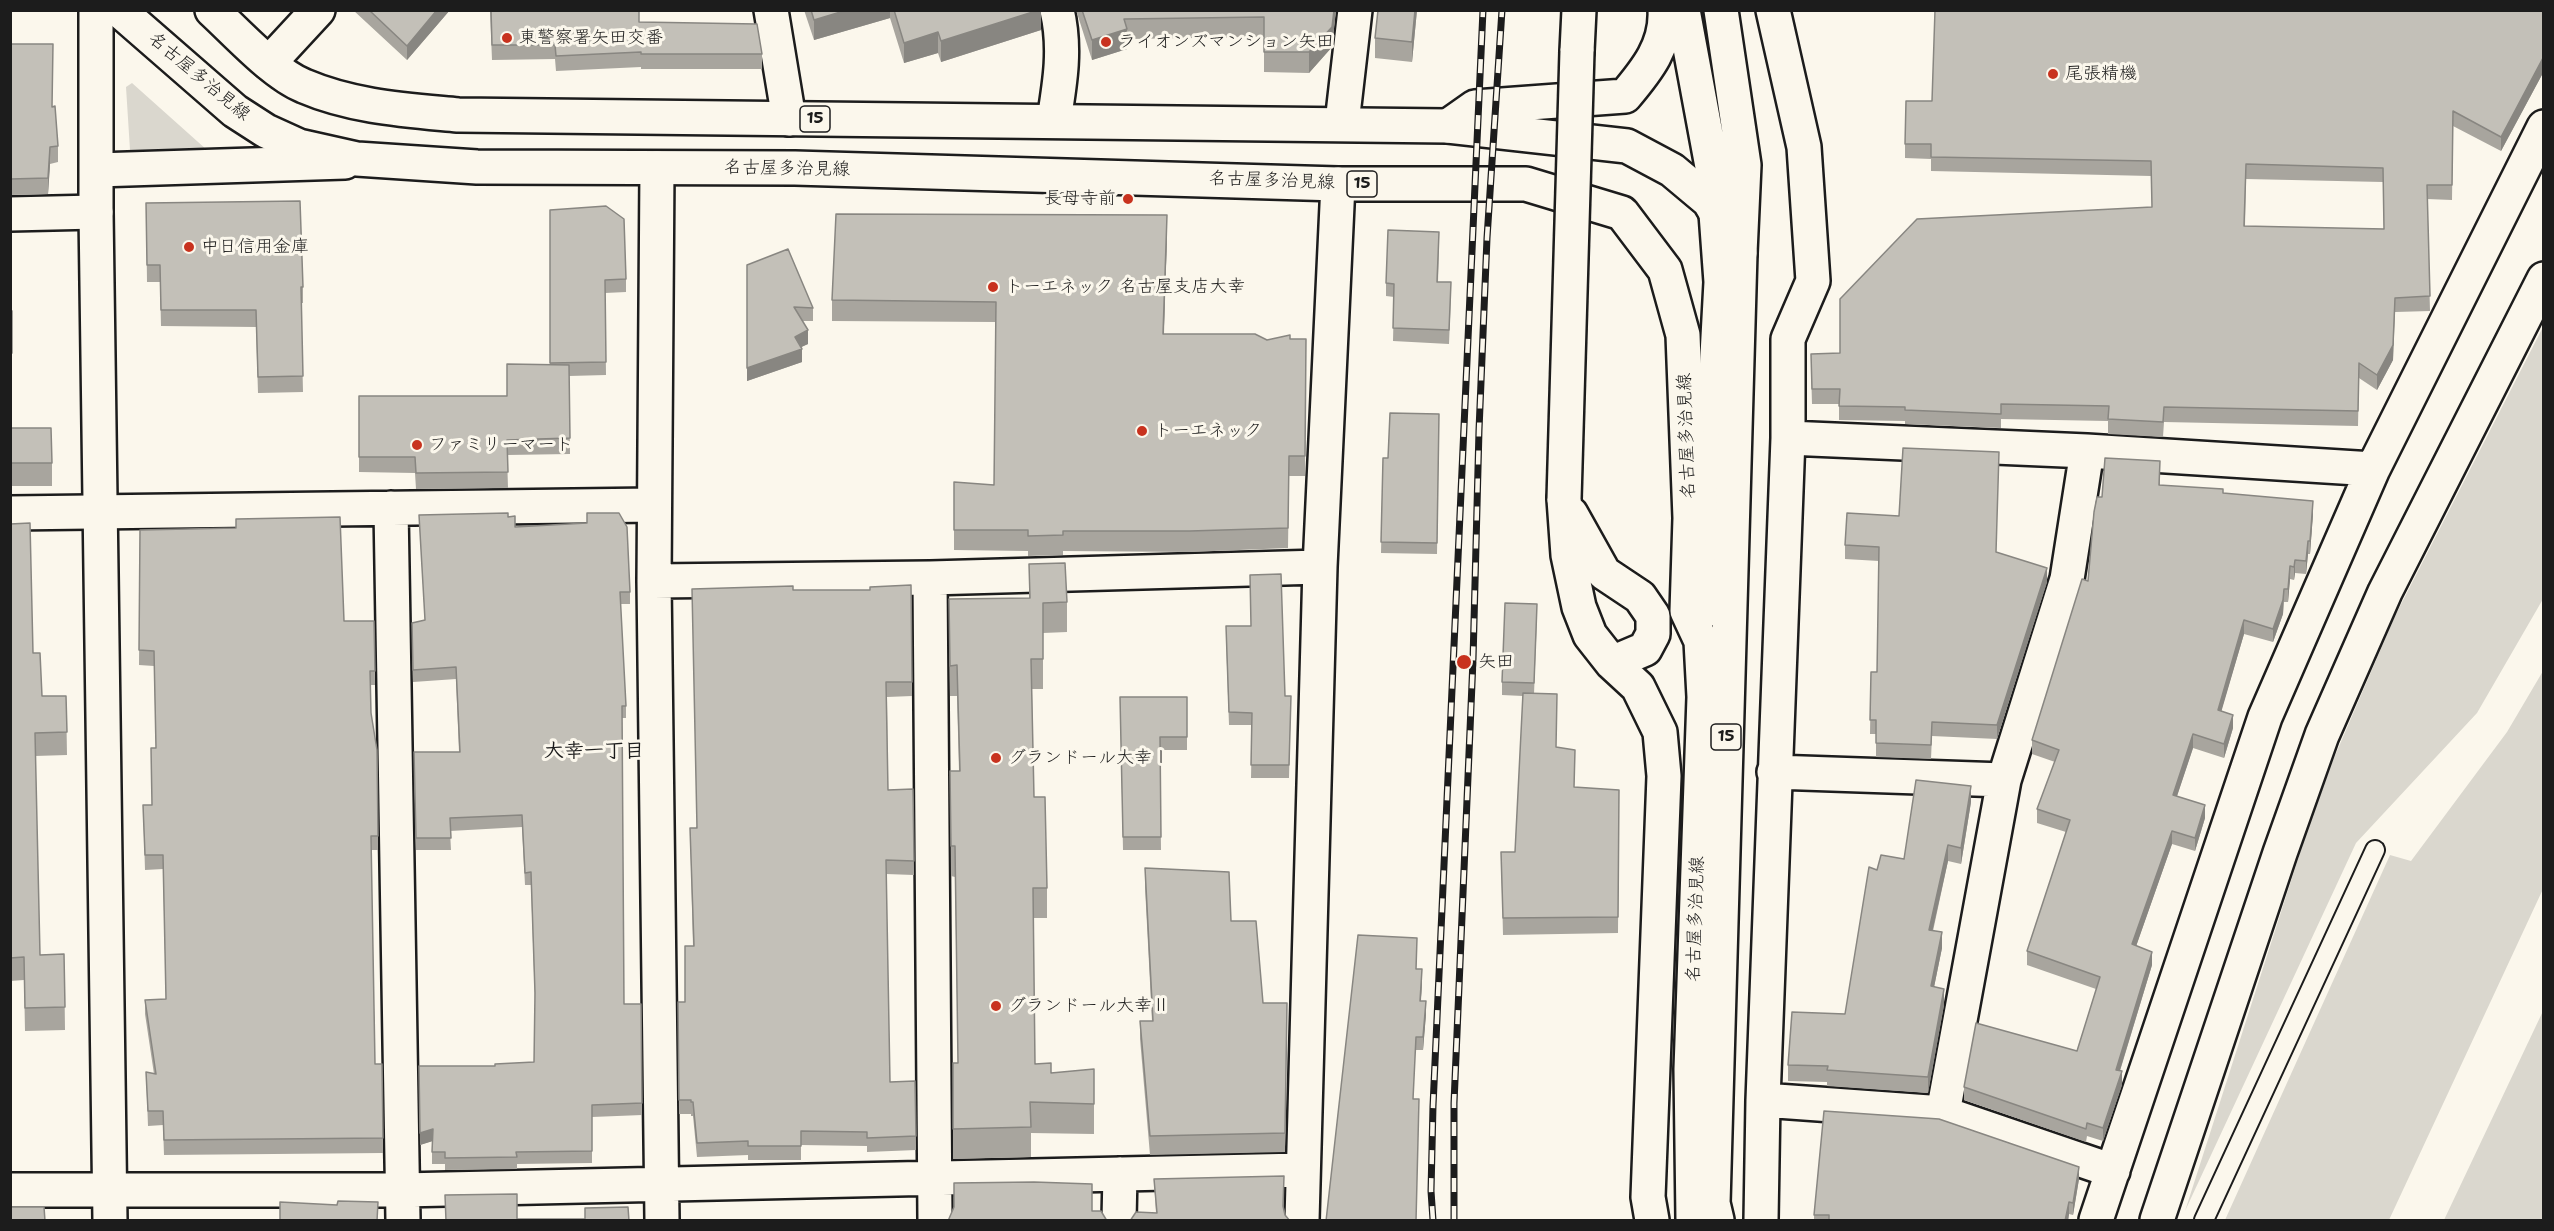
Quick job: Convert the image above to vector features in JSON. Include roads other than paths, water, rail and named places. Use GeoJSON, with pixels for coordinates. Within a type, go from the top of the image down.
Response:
{"type":"FeatureCollection","features":[{"type":"Feature","properties":{"kind":"street"},"geometry":{"type":"LineString","coordinates":[[96,10],[96,212],[110,1205]]}},
{"type":"Feature","properties":{"kind":"street","name":"名古屋多治見線"},"geometry":{"type":"LineString","coordinates":[[119,10],[235,111],[266,131],[299,146],[357,159],[477,167],[795,168],[1042,173],[1338,184],[1526,184],[1622,213],[1665,270],[1683,335],[1690,518],[1687,611],[1701,641],[1704,698],[1691,1069],[1693,1221]]}},
{"type":"Feature","properties":{"kind":"street","name":"15"},"geometry":{"type":"LineString","coordinates":[[212,10],[269,63],[303,86],[370,106],[458,115],[1342,123],[1448,126],[1627,146],[1672,170],[1709,201],[1718,220],[1740,253]]}},
{"type":"Feature","properties":{"kind":"street"},"geometry":{"type":"LineString","coordinates":[[269,63],[318,10]]}},
{"type":"Feature","properties":{"kind":"street"},"geometry":{"type":"LineString","coordinates":[[771,10],[789,119]]}},
{"type":"Feature","properties":{"kind":"street"},"geometry":{"type":"LineString","coordinates":[[1054,120],[1063,68],[1057,10]]}},
{"type":"Feature","properties":{"kind":"street"},"geometry":{"type":"LineString","coordinates":[[1342,123],[1355,10]]}},
{"type":"Feature","properties":{"kind":"street"},"geometry":{"type":"LineString","coordinates":[[1579,10],[1564,499],[1568,555],[1579,607],[1590,635],[1612,663],[1638,687],[1660,732],[1664,776],[1648,1197],[1652,1221]]}},
{"type":"Feature","properties":{"kind":"street"},"geometry":{"type":"LineString","coordinates":[[1448,126],[1475,107],[1625,96],[1652,64],[1666,27],[1665,10]]}},
{"type":"Feature","properties":{"kind":"street"},"geometry":{"type":"LineString","coordinates":[[1683,10],[1713,172],[1721,282],[1701,641]]}},
{"type":"Feature","properties":{"kind":"street","name":"名古屋多治見線"},"geometry":{"type":"LineString","coordinates":[[1717,1221],[1713,1203],[1744,165],[1721,10]]}},
{"type":"Feature","properties":{"kind":"street"},"geometry":{"type":"LineString","coordinates":[[1761,1221],[1774,772],[1788,438],[1788,339],[1813,281],[1804,147],[1773,10]]}},
{"type":"Feature","properties":{"kind":"street"},"geometry":{"type":"LineString","coordinates":[[2096,1221],[2265,717],[2373,469],[2544,127]]}},
{"type":"Feature","properties":{"kind":"street"},"geometry":{"type":"LineString","coordinates":[[97,170],[383,161]]}},
{"type":"Feature","properties":{"kind":"street"},"geometry":{"type":"LineString","coordinates":[[657,168],[654,581],[662,1221]]}},
{"type":"Feature","properties":{"kind":"street"},"geometry":{"type":"LineString","coordinates":[[1302,1221],[1320,567],[1338,184]]}},
{"type":"Feature","properties":{"kind":"street"},"geometry":{"type":"LineString","coordinates":[[10,213],[96,212]]}},
{"type":"Feature","properties":{"kind":"street"},"geometry":{"type":"LineString","coordinates":[[2157,1221],[2280,853],[2322,735],[2385,592],[2544,279]]}},
{"type":"Feature","properties":{"kind":"street"},"geometry":{"type":"LineString","coordinates":[[1788,438],[2087,451],[2373,469]]}},
{"type":"Feature","properties":{"kind":"street"},"geometry":{"type":"LineString","coordinates":[[1943,1113],[2004,780],[2067,579],[2087,451]]}},
{"type":"Feature","properties":{"kind":"street"},"geometry":{"type":"LineString","coordinates":[[1564,499],[1584,540],[1604,573],[1640,597],[1653,616],[1653,634],[1645,649],[1612,663]]}},
{"type":"Feature","properties":{"kind":"street"},"geometry":{"type":"LineString","coordinates":[[10,513],[654,505]]}},
{"type":"Feature","properties":{"kind":"street"},"geometry":{"type":"LineString","coordinates":[[392,508],[402,1205]]}},
{"type":"Feature","properties":{"kind":"street"},"geometry":{"type":"LineString","coordinates":[[654,581],[930,578],[1320,567]]}},
{"type":"Feature","properties":{"kind":"street"},"geometry":{"type":"LineString","coordinates":[[930,578],[935,1221]]}},
{"type":"Feature","properties":{"kind":"street"},"geometry":{"type":"LineString","coordinates":[[1774,772],[2004,780]]}},
{"type":"Feature","properties":{"kind":"street"},"geometry":{"type":"LineString","coordinates":[[1763,1100],[1943,1113],[2113,1171]]}},
{"type":"Feature","properties":{"kind":"street"},"geometry":{"type":"LineString","coordinates":[[10,1190],[110,1205],[402,1205],[662,1183],[1302,1170]]}},
{"type":"Feature","properties":{"kind":"street"},"geometry":{"type":"LineString","coordinates":[[1119,1221],[1120,1174]]}},
{"type":"Feature","properties":{"kind":"lane"},"geometry":{"type":"LineString","coordinates":[[2204,1221],[2375,850]]}},
{"type":"Feature","properties":{"kind":"railway"},"geometry":{"type":"LineString","coordinates":[[1433,1220],[1431,1191],[1433,1106],[1483,10]]}},
{"type":"Feature","properties":{"kind":"railway"},"geometry":{"type":"LineString","coordinates":[[1454,1220],[1454,1103],[1473,660],[1479,430],[1487,238],[1502,10]]}},
{"type":"Feature","properties":{"kind":"place","name":"東警察署矢田交番"},"geometry":{"type":"Point","coordinates":[507,38]}},
{"type":"Feature","properties":{"kind":"place","name":"ライオンズマンション矢田"},"geometry":{"type":"Point","coordinates":[1106,42]}},
{"type":"Feature","properties":{"kind":"place","name":"尾張精機"},"geometry":{"type":"Point","coordinates":[2053,74]}},
{"type":"Feature","properties":{"kind":"place","name":"長母寺前"},"geometry":{"type":"Point","coordinates":[1128,199]}},
{"type":"Feature","properties":{"kind":"place","name":"中日信用金庫"},"geometry":{"type":"Point","coordinates":[189,247]}},
{"type":"Feature","properties":{"kind":"place","name":"トーエネック 名古屋支店大幸"},"geometry":{"type":"Point","coordinates":[993,287]}},
{"type":"Feature","properties":{"kind":"place","name":"トーエネック"},"geometry":{"type":"Point","coordinates":[1142,431]}},
{"type":"Feature","properties":{"kind":"place","name":"ファミリーマート"},"geometry":{"type":"Point","coordinates":[417,445]}},
{"type":"Feature","properties":{"kind":"place","name":"矢田"},"geometry":{"type":"Point","coordinates":[1464,662]}},
{"type":"Feature","properties":{"kind":"place","name":"グランドール大幸Ⅰ"},"geometry":{"type":"Point","coordinates":[996,758]}},
{"type":"Feature","properties":{"kind":"place","name":"グランドール大幸Ⅱ"},"geometry":{"type":"Point","coordinates":[996,1006]}},
{"type":"Feature","properties":{"kind":"district","name":"大幸一丁目"},"geometry":{"type":"Point","coordinates":[594,752]}}]}
